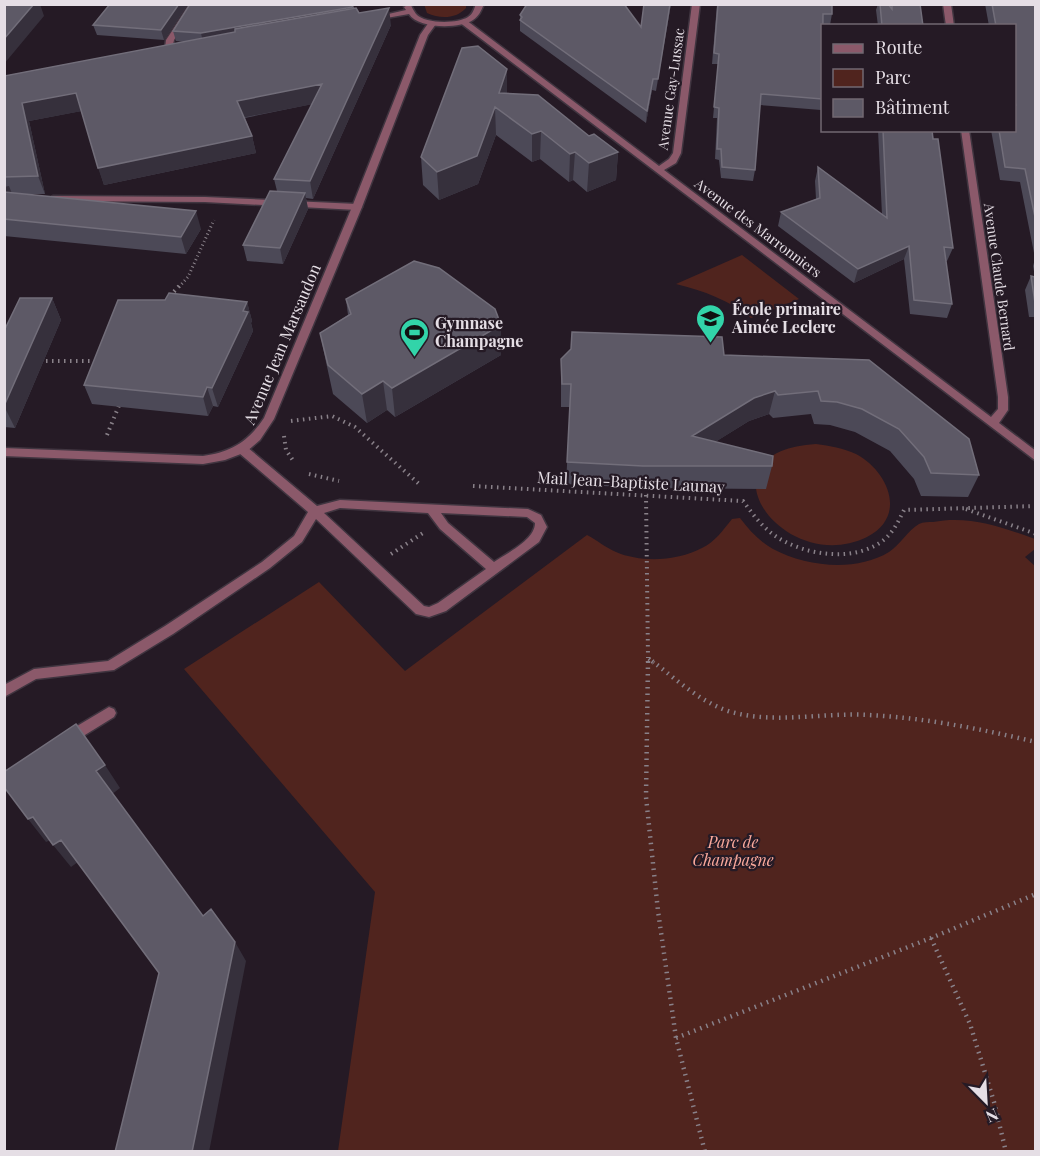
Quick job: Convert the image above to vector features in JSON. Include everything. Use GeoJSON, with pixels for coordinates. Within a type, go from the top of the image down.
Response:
{"type":"FeatureCollection","features":[{"type":"Feature","properties":{"kind":"street"},"geometry":{"type":"LineString","coordinates":[[166,54],[170,40],[194,4]]}},
{"type":"Feature","properties":{"kind":"street"},"geometry":{"type":"LineString","coordinates":[[365,20],[409,8],[414,17],[432,24],[463,22],[478,12],[480,4]]}},
{"type":"Feature","properties":{"kind":"street","name":"Avenue Gay-Lussac"},"geometry":{"type":"LineString","coordinates":[[659,170],[673,161],[677,153],[696,4]]}},
{"type":"Feature","properties":{"kind":"street"},"geometry":{"type":"LineString","coordinates":[[947,4],[950,24]]}},
{"type":"Feature","properties":{"kind":"street","name":"Avenue des Marronniers"},"geometry":{"type":"LineString","coordinates":[[463,22],[1035,457]]}},
{"type":"Feature","properties":{"kind":"street","name":"Avenue Jean Marsaudon"},"geometry":{"type":"LineString","coordinates":[[243,450],[258,438],[269,418],[357,207],[424,35],[432,24]]}},
{"type":"Feature","properties":{"kind":"street"},"geometry":{"type":"LineString","coordinates":[[155,56],[178,52]]}},
{"type":"Feature","properties":{"kind":"street","name":"Avenue Claude Bernard"},"geometry":{"type":"LineString","coordinates":[[965,132],[1003,396],[1003,410],[992,424]]}},
{"type":"Feature","properties":{"kind":"street"},"geometry":{"type":"LineString","coordinates":[[40,199],[139,196],[224,198],[357,207]]}},
{"type":"Feature","properties":{"kind":"street"},"geometry":{"type":"LineString","coordinates":[[4,452],[203,460],[224,457],[243,450],[315,511],[420,610],[429,612],[442,607],[535,539],[541,531],[542,523],[538,517],[528,513],[340,504],[315,511],[298,538],[266,565],[169,630],[110,666],[34,674],[4,692]]}},
{"type":"Feature","properties":{"kind":"street"},"geometry":{"type":"LineString","coordinates":[[432,509],[444,526],[494,569]]}},
{"type":"Feature","properties":{"kind":"street"},"geometry":{"type":"LineString","coordinates":[[52,749],[109,712]]}},
{"type":"Feature","properties":{"kind":"path"},"geometry":{"type":"LineString","coordinates":[[167,299],[188,277],[224,198]]}},
{"type":"Feature","properties":{"kind":"path"},"geometry":{"type":"LineString","coordinates":[[38,361],[105,361]]}},
{"type":"Feature","properties":{"kind":"path"},"geometry":{"type":"LineString","coordinates":[[102,456],[107,433],[120,402]]}},
{"type":"Feature","properties":{"kind":"path"},"geometry":{"type":"LineString","coordinates":[[269,418],[290,422],[332,416],[355,427],[419,484]]}},
{"type":"Feature","properties":{"kind":"path"},"geometry":{"type":"LineString","coordinates":[[290,422],[284,435],[286,450],[297,466]]}},
{"type":"Feature","properties":{"kind":"path"},"geometry":{"type":"LineString","coordinates":[[304,471],[312,476],[344,481]]}},
{"type":"Feature","properties":{"kind":"path"},"geometry":{"type":"LineString","coordinates":[[408,483],[428,484]]}},
{"type":"Feature","properties":{"kind":"path","name":"Mail Jean-Baptiste Launay"},"geometry":{"type":"LineString","coordinates":[[472,486],[743,501],[759,521],[778,538],[825,554],[851,555],[878,543],[896,528],[904,510],[965,509],[991,505],[1035,506]]}},
{"type":"Feature","properties":{"kind":"path"},"geometry":{"type":"LineString","coordinates":[[646,495],[648,658],[646,797],[658,911],[676,1038],[705,1152]]}},
{"type":"Feature","properties":{"kind":"path"},"geometry":{"type":"LineString","coordinates":[[373,566],[427,531],[432,509]]}},
{"type":"Feature","properties":{"kind":"path"},"geometry":{"type":"LineString","coordinates":[[965,509],[1035,534]]}},
{"type":"Feature","properties":{"kind":"path"},"geometry":{"type":"LineString","coordinates":[[648,658],[711,704],[741,714],[776,718],[843,714],[902,717],[981,729],[1035,742]]}},
{"type":"Feature","properties":{"kind":"path"},"geometry":{"type":"LineString","coordinates":[[676,1038],[931,938],[1035,894]]}},
{"type":"Feature","properties":{"kind":"path"},"geometry":{"type":"LineString","coordinates":[[931,938],[970,1024],[994,1102],[1006,1152]]}},
{"type":"Feature","properties":{"kind":"green space"},"geometry":{"type":"Polygon","coordinates":[[[424,4],[466,5],[466,8],[453,16],[442,17],[427,13],[424,4]]]}},
{"type":"Feature","properties":{"kind":"green space"},"geometry":{"type":"Polygon","coordinates":[[[742,255],[799,299],[751,318],[716,297],[676,284],[742,255]]]}},
{"type":"Feature","properties":{"kind":"green space"},"geometry":{"type":"Polygon","coordinates":[[[816,444],[856,454],[877,471],[884,482],[889,494],[890,506],[887,518],[880,528],[867,537],[836,545],[806,541],[782,528],[764,509],[756,488],[760,468],[779,452],[816,444]]]}},
{"type":"Feature","properties":{"kind":"green space","name":"Parc de Champagne"},"geometry":{"type":"Polygon","coordinates":[[[740,518],[755,535],[773,549],[801,560],[831,565],[847,565],[876,558],[889,552],[915,527],[926,522],[959,520],[985,523],[1035,539],[1035,549],[1025,557],[1036,567],[1035,1151],[338,1151],[375,892],[184,669],[319,582],[405,671],[587,535],[626,556],[648,559],[671,558],[682,556],[707,545],[732,519],[740,518]]]}},
{"type":"Feature","properties":{"kind":"building"},"geometry":{"type":"Polygon","coordinates":[[[4,4],[34,4],[4,39],[4,4]]]}},
{"type":"Feature","properties":{"kind":"building"},"geometry":{"type":"Polygon","coordinates":[[[110,4],[179,4],[161,30],[93,25],[110,4]]]}},
{"type":"Feature","properties":{"kind":"building"},"geometry":{"type":"Polygon","coordinates":[[[190,4],[351,4],[353,7],[201,33],[173,31],[190,4]]]}},
{"type":"Feature","properties":{"kind":"building"},"geometry":{"type":"Polygon","coordinates":[[[527,4],[624,4],[641,27],[644,4],[670,4],[658,79],[653,79],[647,111],[520,20],[522,17],[520,15],[527,4]]]}},
{"type":"Feature","properties":{"kind":"building"},"geometry":{"type":"Polygon","coordinates":[[[718,4],[832,4],[832,14],[823,14],[823,24],[821,24],[821,99],[761,94],[755,170],[722,167],[721,149],[717,149],[719,108],[714,107],[719,54],[714,53],[718,4]]]}},
{"type":"Feature","properties":{"kind":"building"},"geometry":{"type":"Polygon","coordinates":[[[880,4],[888,4],[892,9],[892,4],[920,4],[923,24],[882,24],[880,4]]]}},
{"type":"Feature","properties":{"kind":"building"},"geometry":{"type":"Polygon","coordinates":[[[992,4],[1035,4],[1035,217],[1025,169],[1005,167],[999,132],[1016,132],[1016,24],[996,24],[992,4]]]}},
{"type":"Feature","properties":{"kind":"building"},"geometry":{"type":"Polygon","coordinates":[[[356,8],[359,13],[389,8],[310,181],[274,179],[322,84],[237,101],[252,136],[98,168],[76,93],[22,103],[38,176],[4,177],[4,76],[235,32],[235,29],[356,8]]]}},
{"type":"Feature","properties":{"kind":"building"},"geometry":{"type":"Polygon","coordinates":[[[478,46],[507,69],[499,93],[538,95],[589,136],[594,134],[618,152],[589,163],[575,152],[570,154],[541,131],[532,134],[495,107],[477,156],[437,172],[421,157],[462,48],[478,46]]]}},
{"type":"Feature","properties":{"kind":"building"},"geometry":{"type":"Polygon","coordinates":[[[883,132],[932,132],[933,139],[938,139],[953,248],[944,247],[952,304],[914,300],[909,246],[858,269],[781,212],[820,198],[818,167],[887,218],[883,132]]]}},
{"type":"Feature","properties":{"kind":"building"},"geometry":{"type":"Polygon","coordinates":[[[270,191],[305,193],[280,248],[243,245],[270,191]]]}},
{"type":"Feature","properties":{"kind":"building"},"geometry":{"type":"Polygon","coordinates":[[[4,192],[196,211],[181,237],[4,219],[4,192]]]}},
{"type":"Feature","properties":{"kind":"building","name":"Gymnase Champagne"},"geometry":{"type":"Polygon","coordinates":[[[414,261],[439,268],[495,309],[501,325],[392,388],[383,381],[362,394],[328,365],[320,333],[351,314],[346,299],[414,261]]]}},
{"type":"Feature","properties":{"kind":"building"},"geometry":{"type":"Polygon","coordinates":[[[1031,276],[1035,277],[1035,303],[1031,276]]]}},
{"type":"Feature","properties":{"kind":"building"},"geometry":{"type":"Polygon","coordinates":[[[169,293],[247,302],[243,311],[248,312],[212,388],[207,387],[203,397],[84,385],[118,300],[165,300],[169,293]]]}},
{"type":"Feature","properties":{"kind":"building"},"geometry":{"type":"Polygon","coordinates":[[[20,298],[52,298],[4,406],[4,331],[20,298]]]}},
{"type":"Feature","properties":{"kind":"building"},"geometry":{"type":"Polygon","coordinates":[[[572,332],[722,337],[724,355],[869,360],[969,439],[979,475],[931,473],[924,457],[899,429],[862,409],[837,402],[821,401],[818,391],[778,395],[775,391],[754,398],[692,436],[773,456],[772,466],[643,466],[567,462],[571,384],[562,384],[561,359],[571,349],[572,332]]]}},
{"type":"Feature","properties":{"kind":"building"},"geometry":{"type":"Polygon","coordinates":[[[76,724],[105,765],[96,771],[203,916],[211,909],[235,942],[192,1152],[115,1152],[159,973],[61,840],[53,845],[33,817],[28,819],[4,787],[4,772],[76,724]]]}},
{"type":"Feature","properties":{"kind":"place","name":"École primaire Aimée Leclerc"},"geometry":{"type":"Point","coordinates":[711,344]}},
{"type":"Feature","properties":{"kind":"place","name":"Gymnase Champagne"},"geometry":{"type":"Point","coordinates":[414,358]}}]}
